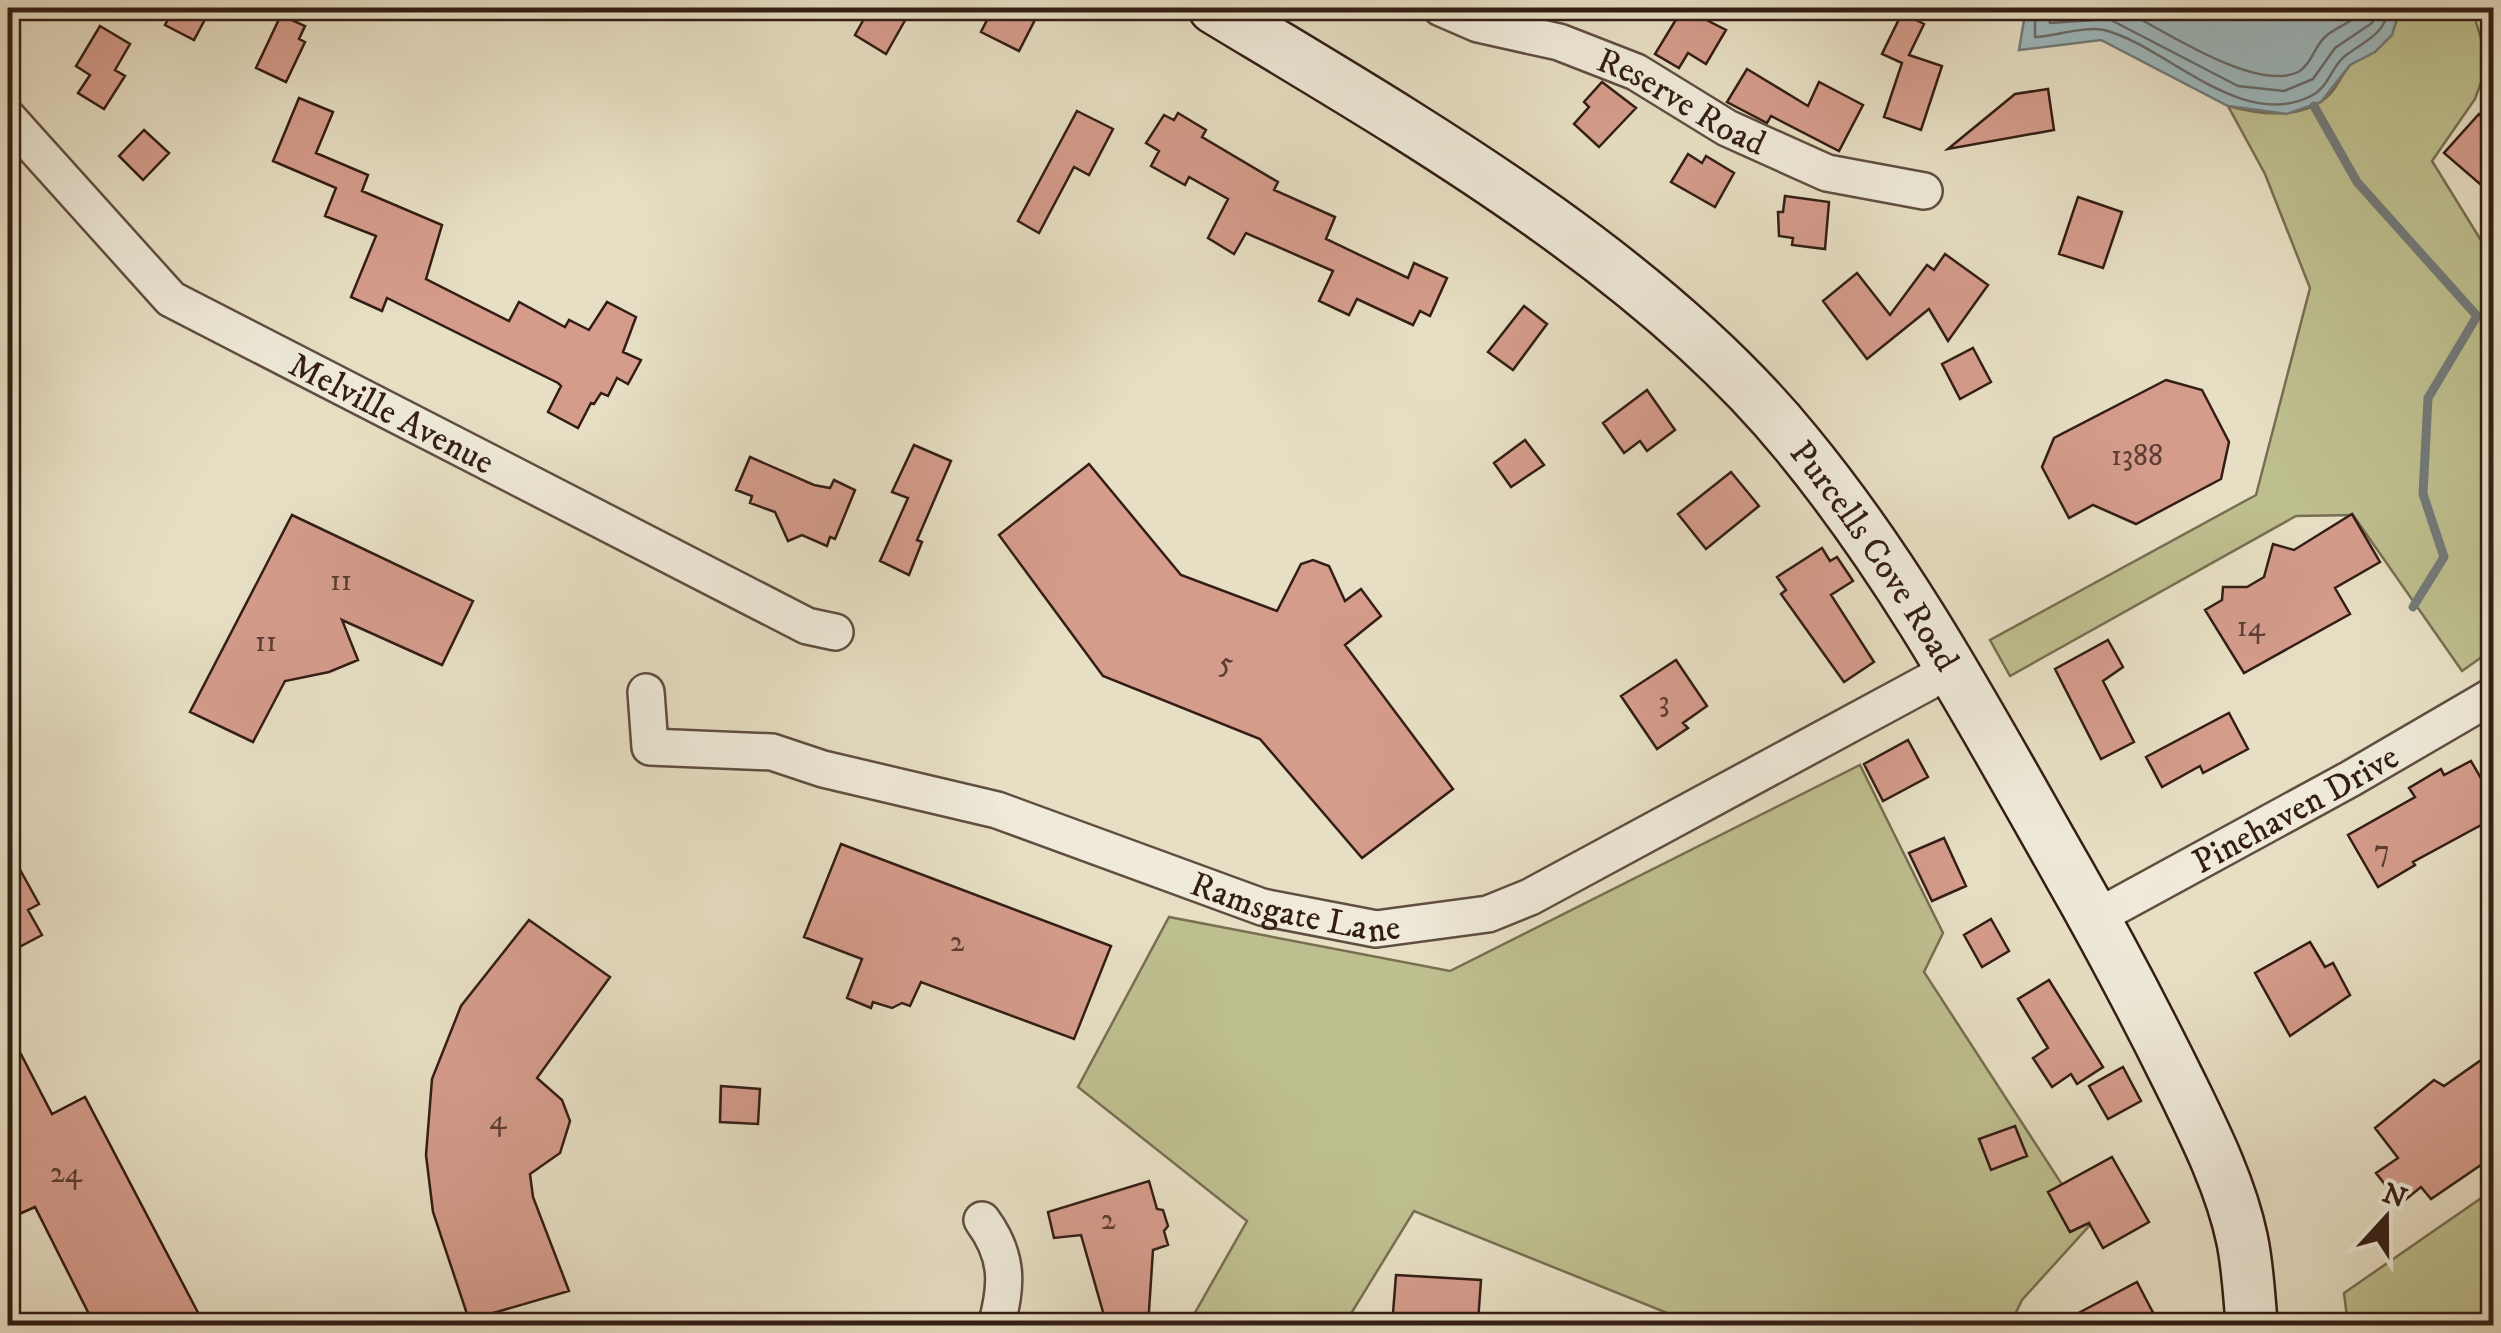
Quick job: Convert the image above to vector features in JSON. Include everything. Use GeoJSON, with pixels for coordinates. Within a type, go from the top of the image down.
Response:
{"type":"FeatureCollection","features":[{"type":"Feature","properties":{"kind":"main road","name":"Purcells Cove Road"},"geometry":{"type":"LineString","coordinates":[[1214,8],[1390,113],[1612,269],[1698,338],[1807,456],[1876,546],[1952,665],[2166,1055],[2222,1176],[2242,1238],[2252,1326]]}},
{"type":"Feature","properties":{"kind":"street","name":"Reserve Road"},"geometry":{"type":"LineString","coordinates":[[1441,8],[1478,24],[1559,42],[1636,72],[1727,128],[1827,172],[1924,191]]}},
{"type":"Feature","properties":{"kind":"street","name":"Melville Avenue"},"geometry":{"type":"LineString","coordinates":[[8,118],[171,299],[806,626],[835,632]]}},
{"type":"Feature","properties":{"kind":"street","name":"Ramsgate Lane"},"geometry":{"type":"LineString","coordinates":[[646,692],[650,747],[772,752],[824,769],[997,810],[1262,907],[1376,928],[1488,914],[1530,898],[1928,682],[1952,665]]}},
{"type":"Feature","properties":{"kind":"street","name":"Pinehaven Drive"},"geometry":{"type":"LineString","coordinates":[[2094,918],[2350,780],[2494,695]]}},
{"type":"Feature","properties":{"kind":"street"},"geometry":{"type":"LineString","coordinates":[[982,1220],[998,1241],[1004,1262],[996,1326]]}},
{"type":"Feature","properties":{"kind":"green space"},"geometry":{"type":"Polygon","coordinates":[[[2400,8],[2472,8],[2488,63],[2475,99],[2432,161],[2482,242],[2493,239],[2493,649],[2462,671],[2353,515],[2296,516],[2010,676],[1990,640],[2256,495],[2310,288],[2265,174],[2228,106],[2282,113],[2320,102],[2352,63],[2389,36],[2400,8]]]}},
{"type":"Feature","properties":{"kind":"green space"},"geometry":{"type":"Polygon","coordinates":[[[1860,765],[1943,933],[1924,972],[2089,1226],[2022,1300],[2010,1325],[1697,1325],[1414,1211],[1344,1325],[1188,1325],[1247,1221],[1078,1087],[1169,917],[1450,971],[1860,765]]]}},
{"type":"Feature","properties":{"kind":"green space"},"geometry":{"type":"Polygon","coordinates":[[[2493,1190],[2493,1324],[2348,1325],[2344,1293],[2493,1190]]]}},
{"type":"Feature","properties":{"kind":"water"},"geometry":{"type":"Polygon","coordinates":[[[2026,8],[2400,8],[2392,35],[2375,52],[2350,65],[2321,102],[2287,114],[2228,106],[2101,40],[2019,50],[2026,8]]]}},
{"type":"Feature","properties":{"kind":"building"},"geometry":{"type":"Polygon","coordinates":[[[174,8],[211,8],[194,40],[165,25],[174,8]]]}},
{"type":"Feature","properties":{"kind":"building"},"geometry":{"type":"Polygon","coordinates":[[[870,8],[912,8],[886,54],[855,35],[870,8]]]}},
{"type":"Feature","properties":{"kind":"building"},"geometry":{"type":"Polygon","coordinates":[[[993,8],[1041,8],[1019,51],[981,32],[993,8]]]}},
{"type":"Feature","properties":{"kind":"building"},"geometry":{"type":"Polygon","coordinates":[[[1683,8],[1726,30],[1706,64],[1688,53],[1679,68],[1655,54],[1683,8]]]}},
{"type":"Feature","properties":{"kind":"building"},"geometry":{"type":"Polygon","coordinates":[[[1902,13],[1924,24],[1909,55],[1942,66],[1921,130],[1884,117],[1902,63],[1882,54],[1902,13]]]}},
{"type":"Feature","properties":{"kind":"building"},"geometry":{"type":"Polygon","coordinates":[[[281,15],[305,26],[299,39],[305,42],[286,82],[256,68],[281,15]]]}},
{"type":"Feature","properties":{"kind":"building"},"geometry":{"type":"Polygon","coordinates":[[[100,26],[130,44],[115,70],[125,76],[104,109],[78,93],[90,75],[76,66],[100,26]]]}},
{"type":"Feature","properties":{"kind":"building"},"geometry":{"type":"Polygon","coordinates":[[[1747,69],[1808,106],[1819,82],[1863,105],[1839,151],[1771,116],[1767,123],[1727,102],[1747,69]]]}},
{"type":"Feature","properties":{"kind":"building"},"geometry":{"type":"Polygon","coordinates":[[[1602,82],[1636,108],[1599,147],[1574,124],[1589,107],[1584,102],[1602,82]]]}},
{"type":"Feature","properties":{"kind":"building"},"geometry":{"type":"Polygon","coordinates":[[[2048,89],[2054,130],[1948,149],[2015,94],[2048,89]]]}},
{"type":"Feature","properties":{"kind":"building"},"geometry":{"type":"Polygon","coordinates":[[[299,98],[333,112],[316,153],[368,175],[362,191],[442,225],[426,279],[509,321],[519,302],[565,327],[569,320],[589,330],[607,302],[636,317],[623,352],[641,360],[628,384],[617,378],[608,396],[601,393],[591,403],[578,428],[548,412],[561,386],[558,383],[387,298],[382,311],[351,297],[376,236],[325,216],[336,188],[273,161],[299,98]]]}},
{"type":"Feature","properties":{"kind":"building"},"geometry":{"type":"Polygon","coordinates":[[[1077,111],[1113,129],[1089,175],[1074,167],[1039,233],[1018,221],[1077,111]]]}},
{"type":"Feature","properties":{"kind":"building"},"geometry":{"type":"Polygon","coordinates":[[[1178,113],[1206,130],[1202,137],[1278,182],[1274,190],[1335,217],[1326,239],[1408,278],[1414,263],[1447,278],[1430,316],[1420,311],[1413,325],[1357,299],[1349,315],[1319,301],[1333,271],[1246,233],[1234,254],[1208,238],[1228,199],[1189,177],[1185,185],[1151,166],[1159,151],[1146,143],[1164,115],[1174,120],[1178,113]]]}},
{"type":"Feature","properties":{"kind":"building"},"geometry":{"type":"Polygon","coordinates":[[[2479,114],[2494,126],[2494,196],[2444,153],[2479,114]]]}},
{"type":"Feature","properties":{"kind":"building"},"geometry":{"type":"Polygon","coordinates":[[[144,130],[169,153],[143,180],[119,156],[144,130]]]}},
{"type":"Feature","properties":{"kind":"building"},"geometry":{"type":"Polygon","coordinates":[[[1688,154],[1702,163],[1706,156],[1734,173],[1715,207],[1671,182],[1688,154]]]}},
{"type":"Feature","properties":{"kind":"building"},"geometry":{"type":"Polygon","coordinates":[[[1785,196],[1829,202],[1825,249],[1792,245],[1793,238],[1779,236],[1778,212],[1783,212],[1785,196]]]}},
{"type":"Feature","properties":{"kind":"building"},"geometry":{"type":"Polygon","coordinates":[[[2078,197],[2122,212],[2103,268],[2059,254],[2078,197]]]}},
{"type":"Feature","properties":{"kind":"building"},"geometry":{"type":"Polygon","coordinates":[[[1945,254],[1988,285],[1948,341],[1929,309],[1867,359],[1823,301],[1857,273],[1890,315],[1927,265],[1934,270],[1945,254]]]}},
{"type":"Feature","properties":{"kind":"building"},"geometry":{"type":"Polygon","coordinates":[[[1524,306],[1547,324],[1513,370],[1488,352],[1524,306]]]}},
{"type":"Feature","properties":{"kind":"building"},"geometry":{"type":"Polygon","coordinates":[[[1973,348],[1991,382],[1960,399],[1942,364],[1973,348]]]}},
{"type":"Feature","properties":{"kind":"building"},"geometry":{"type":"Polygon","coordinates":[[[2166,380],[2202,390],[2229,442],[2221,479],[2136,524],[2093,505],[2069,518],[2042,467],[2054,438],[2166,380]]]}},
{"type":"Feature","properties":{"kind":"building"},"geometry":{"type":"Polygon","coordinates":[[[1647,390],[1675,430],[1647,451],[1640,441],[1624,453],[1603,423],[1647,390]]]}},
{"type":"Feature","properties":{"kind":"building"},"geometry":{"type":"Polygon","coordinates":[[[1525,440],[1544,465],[1511,487],[1494,463],[1525,440]]]}},
{"type":"Feature","properties":{"kind":"building"},"geometry":{"type":"Polygon","coordinates":[[[914,445],[951,461],[917,540],[922,542],[909,575],[880,561],[908,498],[892,492],[914,445]]]}},
{"type":"Feature","properties":{"kind":"building"},"geometry":{"type":"Polygon","coordinates":[[[750,457],[814,485],[830,488],[834,480],[855,490],[835,539],[830,537],[827,546],[802,535],[788,541],[775,512],[750,503],[752,496],[736,490],[750,457]]]}},
{"type":"Feature","properties":{"kind":"building"},"geometry":{"type":"Polygon","coordinates":[[[1089,464],[1181,575],[1277,611],[1301,564],[1313,560],[1329,566],[1345,601],[1361,589],[1381,616],[1345,645],[1453,789],[1362,858],[1260,739],[1103,676],[999,535],[1089,464]]]}},
{"type":"Feature","properties":{"kind":"building"},"geometry":{"type":"Polygon","coordinates":[[[1731,472],[1759,506],[1706,549],[1678,514],[1731,472]]]}},
{"type":"Feature","properties":{"kind":"building"},"geometry":{"type":"Polygon","coordinates":[[[2352,514],[2380,562],[2335,588],[2350,614],[2244,673],[2205,610],[2222,600],[2223,587],[2247,587],[2264,577],[2273,544],[2294,550],[2352,514]]]}},
{"type":"Feature","properties":{"kind":"building"},"geometry":{"type":"Polygon","coordinates":[[[292,515],[473,601],[442,665],[342,620],[358,660],[329,672],[285,681],[253,742],[190,712],[292,515]]]}},
{"type":"Feature","properties":{"kind":"building"},"geometry":{"type":"Polygon","coordinates":[[[1822,548],[1830,561],[1837,557],[1853,581],[1831,595],[1874,662],[1844,682],[1781,594],[1786,590],[1777,577],[1822,548]]]}},
{"type":"Feature","properties":{"kind":"building"},"geometry":{"type":"Polygon","coordinates":[[[2108,640],[2123,667],[2103,681],[2134,742],[2101,759],[2055,669],[2108,640]]]}},
{"type":"Feature","properties":{"kind":"building"},"geometry":{"type":"Polygon","coordinates":[[[1676,660],[1707,706],[1683,723],[1688,728],[1657,749],[1621,696],[1676,660]]]}},
{"type":"Feature","properties":{"kind":"building"},"geometry":{"type":"Polygon","coordinates":[[[2229,713],[2248,749],[2203,773],[2200,766],[2162,787],[2146,757],[2229,713]]]}},
{"type":"Feature","properties":{"kind":"building"},"geometry":{"type":"Polygon","coordinates":[[[1908,740],[1928,777],[1883,801],[1864,764],[1908,740]]]}},
{"type":"Feature","properties":{"kind":"building"},"geometry":{"type":"Polygon","coordinates":[[[2471,761],[2494,801],[2494,818],[2413,862],[2415,865],[2378,887],[2348,835],[2415,797],[2409,788],[2441,769],[2444,775],[2471,761]]]}},
{"type":"Feature","properties":{"kind":"building"},"geometry":{"type":"Polygon","coordinates":[[[1944,838],[1966,886],[1932,901],[1909,853],[1944,838]]]}},
{"type":"Feature","properties":{"kind":"building"},"geometry":{"type":"Polygon","coordinates":[[[841,844],[1111,946],[1074,1039],[921,982],[910,1006],[902,1003],[892,1008],[873,1002],[871,1008],[847,998],[862,959],[804,937],[841,844]]]}},
{"type":"Feature","properties":{"kind":"building"},"geometry":{"type":"Polygon","coordinates":[[[8,848],[39,904],[28,910],[42,935],[8,953],[8,848]]]}},
{"type":"Feature","properties":{"kind":"building"},"geometry":{"type":"Polygon","coordinates":[[[1991,919],[2009,951],[1982,967],[1964,935],[1991,919]]]}},
{"type":"Feature","properties":{"kind":"building"},"geometry":{"type":"Polygon","coordinates":[[[529,920],[610,977],[537,1078],[562,1100],[570,1121],[560,1153],[530,1174],[533,1197],[569,1291],[469,1320],[433,1212],[426,1155],[432,1079],[461,1006],[529,920]]]}},
{"type":"Feature","properties":{"kind":"building"},"geometry":{"type":"Polygon","coordinates":[[[2310,942],[2325,967],[2333,963],[2350,995],[2290,1036],[2255,973],[2310,942]]]}},
{"type":"Feature","properties":{"kind":"building"},"geometry":{"type":"Polygon","coordinates":[[[2049,980],[2103,1067],[2077,1084],[2071,1074],[2052,1087],[2033,1058],[2048,1048],[2018,999],[2049,980]]]}},
{"type":"Feature","properties":{"kind":"building"},"geometry":{"type":"Polygon","coordinates":[[[8,1029],[52,1114],[85,1097],[205,1326],[95,1326],[35,1207],[8,1219],[8,1029]]]}},
{"type":"Feature","properties":{"kind":"building"},"geometry":{"type":"Polygon","coordinates":[[[2494,1051],[2494,1156],[2431,1199],[2421,1187],[2400,1204],[2376,1173],[2398,1158],[2375,1128],[2434,1080],[2444,1086],[2494,1051]]]}},
{"type":"Feature","properties":{"kind":"building"},"geometry":{"type":"Polygon","coordinates":[[[2123,1067],[2141,1101],[2108,1119],[2089,1086],[2123,1067]]]}},
{"type":"Feature","properties":{"kind":"building"},"geometry":{"type":"Polygon","coordinates":[[[721,1086],[760,1089],[758,1124],[720,1122],[721,1086]]]}},
{"type":"Feature","properties":{"kind":"building"},"geometry":{"type":"Polygon","coordinates":[[[2015,1126],[2027,1156],[1991,1170],[1979,1139],[2015,1126]]]}},
{"type":"Feature","properties":{"kind":"building"},"geometry":{"type":"Polygon","coordinates":[[[2112,1157],[2149,1222],[2103,1248],[2089,1223],[2070,1232],[2048,1192],[2112,1157]]]}},
{"type":"Feature","properties":{"kind":"building"},"geometry":{"type":"Polygon","coordinates":[[[1149,1181],[1157,1209],[1163,1210],[1168,1226],[1164,1231],[1168,1245],[1153,1250],[1148,1326],[1107,1326],[1081,1235],[1054,1238],[1048,1212],[1149,1181]]]}},
{"type":"Feature","properties":{"kind":"building"},"geometry":{"type":"Polygon","coordinates":[[[1396,1275],[1481,1280],[1478,1322],[1436,1319],[1435,1326],[1392,1326],[1396,1275]]]}},
{"type":"Feature","properties":{"kind":"building"},"geometry":{"type":"Polygon","coordinates":[[[2137,1282],[2160,1326],[2054,1326],[2137,1282]]]}},
{"type":"Feature","properties":{"kind":"waterway"},"geometry":{"type":"LineString","coordinates":[[2314,106],[2357,182],[2477,316],[2428,398],[2423,494],[2444,557],[2413,607]]}}]}
